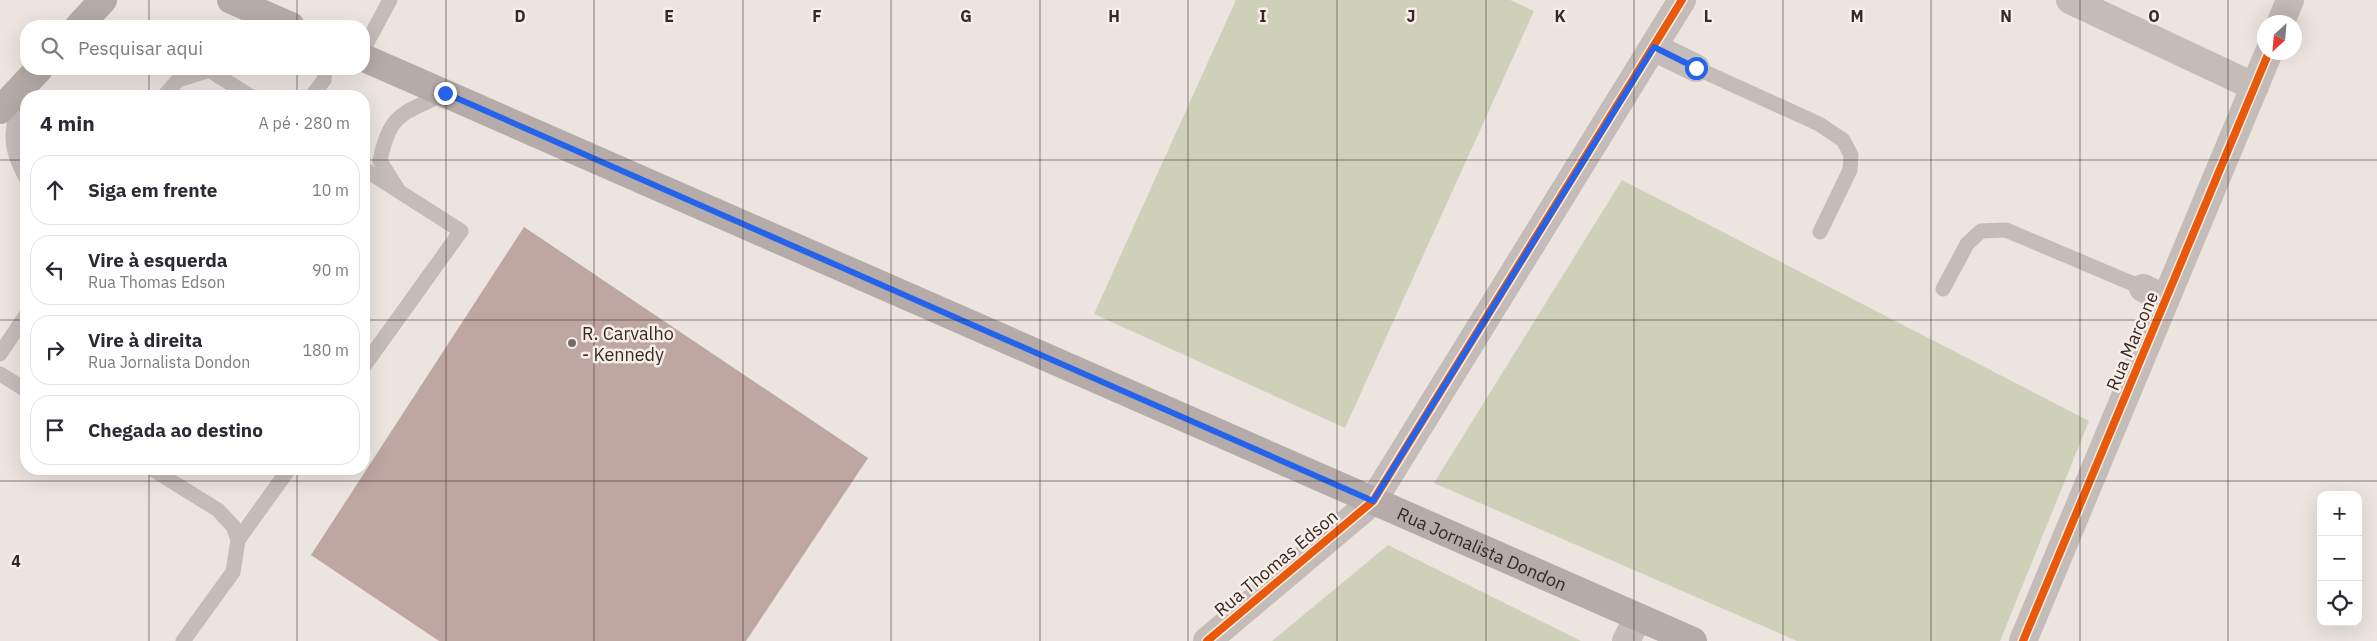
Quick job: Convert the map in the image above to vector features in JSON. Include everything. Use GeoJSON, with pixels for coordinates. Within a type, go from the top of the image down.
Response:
{"type":"FeatureCollection","features":[{"type":"Feature","properties":{"kind":"main road"},"geometry":{"type":"LineString","coordinates":[[85,20],[103,0]]}},
{"type":"Feature","properties":{"kind":"main road"},"geometry":{"type":"LineString","coordinates":[[231,0],[277,20]]}},
{"type":"Feature","properties":{"kind":"main road","name":"Rua Jornalista Dondon"},"geometry":{"type":"LineString","coordinates":[[370,61],[1373,501],[1632,629],[1693,641]]}},
{"type":"Feature","properties":{"kind":"main road"},"geometry":{"type":"LineString","coordinates":[[0,110],[31,77]]}},
{"type":"Feature","properties":{"kind":"street","name":"Rua Thomas Edson"},"geometry":{"type":"LineString","coordinates":[[1207,641],[1373,501],[1682,0]]}},
{"type":"Feature","properties":{"kind":"street"},"geometry":{"type":"LineString","coordinates":[[2070,0],[2255,87]]}},
{"type":"Feature","properties":{"kind":"street"},"geometry":{"type":"LineString","coordinates":[[2284,15],[2290,0]]}},
{"type":"Feature","properties":{"kind":"street"},"geometry":{"type":"LineString","coordinates":[[1654,47],[1696,68]]}},
{"type":"Feature","properties":{"kind":"street","name":"Rua Marcone"},"geometry":{"type":"LineString","coordinates":[[2023,641],[2155,293],[2255,87],[2266,60]]}},
{"type":"Feature","properties":{"kind":"lane"},"geometry":{"type":"LineString","coordinates":[[370,37],[390,0]]}},
{"type":"Feature","properties":{"kind":"lane"},"geometry":{"type":"LineString","coordinates":[[1696,68],[1819,124],[1843,140],[1852,155],[1850,170],[1820,232]]}},
{"type":"Feature","properties":{"kind":"lane"},"geometry":{"type":"LineString","coordinates":[[169,90],[178,80],[194,75]]}},
{"type":"Feature","properties":{"kind":"lane"},"geometry":{"type":"LineString","coordinates":[[217,75],[241,90]]}},
{"type":"Feature","properties":{"kind":"lane"},"geometry":{"type":"LineString","coordinates":[[316,90],[324,80],[324,75]]}},
{"type":"Feature","properties":{"kind":"lane"},"geometry":{"type":"LineString","coordinates":[[26,90],[31,77]]}},
{"type":"Feature","properties":{"kind":"lane"},"geometry":{"type":"LineString","coordinates":[[399,191],[380,161],[383,146],[396,120],[408,110],[445,93]]}},
{"type":"Feature","properties":{"kind":"lane"},"geometry":{"type":"LineString","coordinates":[[20,108],[12,131],[14,155],[20,166]]}},
{"type":"Feature","properties":{"kind":"lane"},"geometry":{"type":"LineString","coordinates":[[370,173],[461,231],[370,358]]}},
{"type":"Feature","properties":{"kind":"lane"},"geometry":{"type":"LineString","coordinates":[[1943,289],[1967,244],[1981,231],[2006,230],[2155,293]]}},
{"type":"Feature","properties":{"kind":"lane"},"geometry":{"type":"LineString","coordinates":[[0,354],[20,324]]}},
{"type":"Feature","properties":{"kind":"lane"},"geometry":{"type":"LineString","coordinates":[[0,374],[20,386]]}},
{"type":"Feature","properties":{"kind":"lane"},"geometry":{"type":"LineString","coordinates":[[162,475],[218,510],[233,526],[238,540]]}},
{"type":"Feature","properties":{"kind":"lane"},"geometry":{"type":"LineString","coordinates":[[183,641],[233,572],[238,540],[285,475]]}},
{"type":"Feature","properties":{"kind":"green space"},"geometry":{"type":"Polygon","coordinates":[[[1236,0],[1510,0],[1534,11],[1345,428],[1094,314],[1236,0]]]}},
{"type":"Feature","properties":{"kind":"green space"},"geometry":{"type":"Polygon","coordinates":[[[1622,180],[2089,421],[2000,641],[1797,641],[1434,483],[1622,180]]]}},
{"type":"Feature","properties":{"kind":"green space"},"geometry":{"type":"Polygon","coordinates":[[[1388,545],[1581,641],[1272,641],[1388,545]]]}},
{"type":"Feature","properties":{"kind":"building","name":"R. Carvalho - Kennedy"},"geometry":{"type":"Polygon","coordinates":[[[524,227],[868,458],[746,641],[439,641],[311,555],[363,475],[370,475],[370,464],[524,227]]]}},
{"type":"Feature","properties":{"kind":"cycle path"},"geometry":{"type":"LineString","coordinates":[[1207,641],[1373,501],[1682,0]]}},
{"type":"Feature","properties":{"kind":"cycle path"},"geometry":{"type":"LineString","coordinates":[[2023,641],[2266,60]]}},
{"type":"Feature","properties":{"kind":"place","name":"R. Carvalho - Kennedy"},"geometry":{"type":"Point","coordinates":[572,343]}},
{"type":"Feature","properties":{"kind":"route"},"geometry":{"type":"LineString","coordinates":[[445,93],[1373,501],[1654,47],[1696,68]]}}]}
